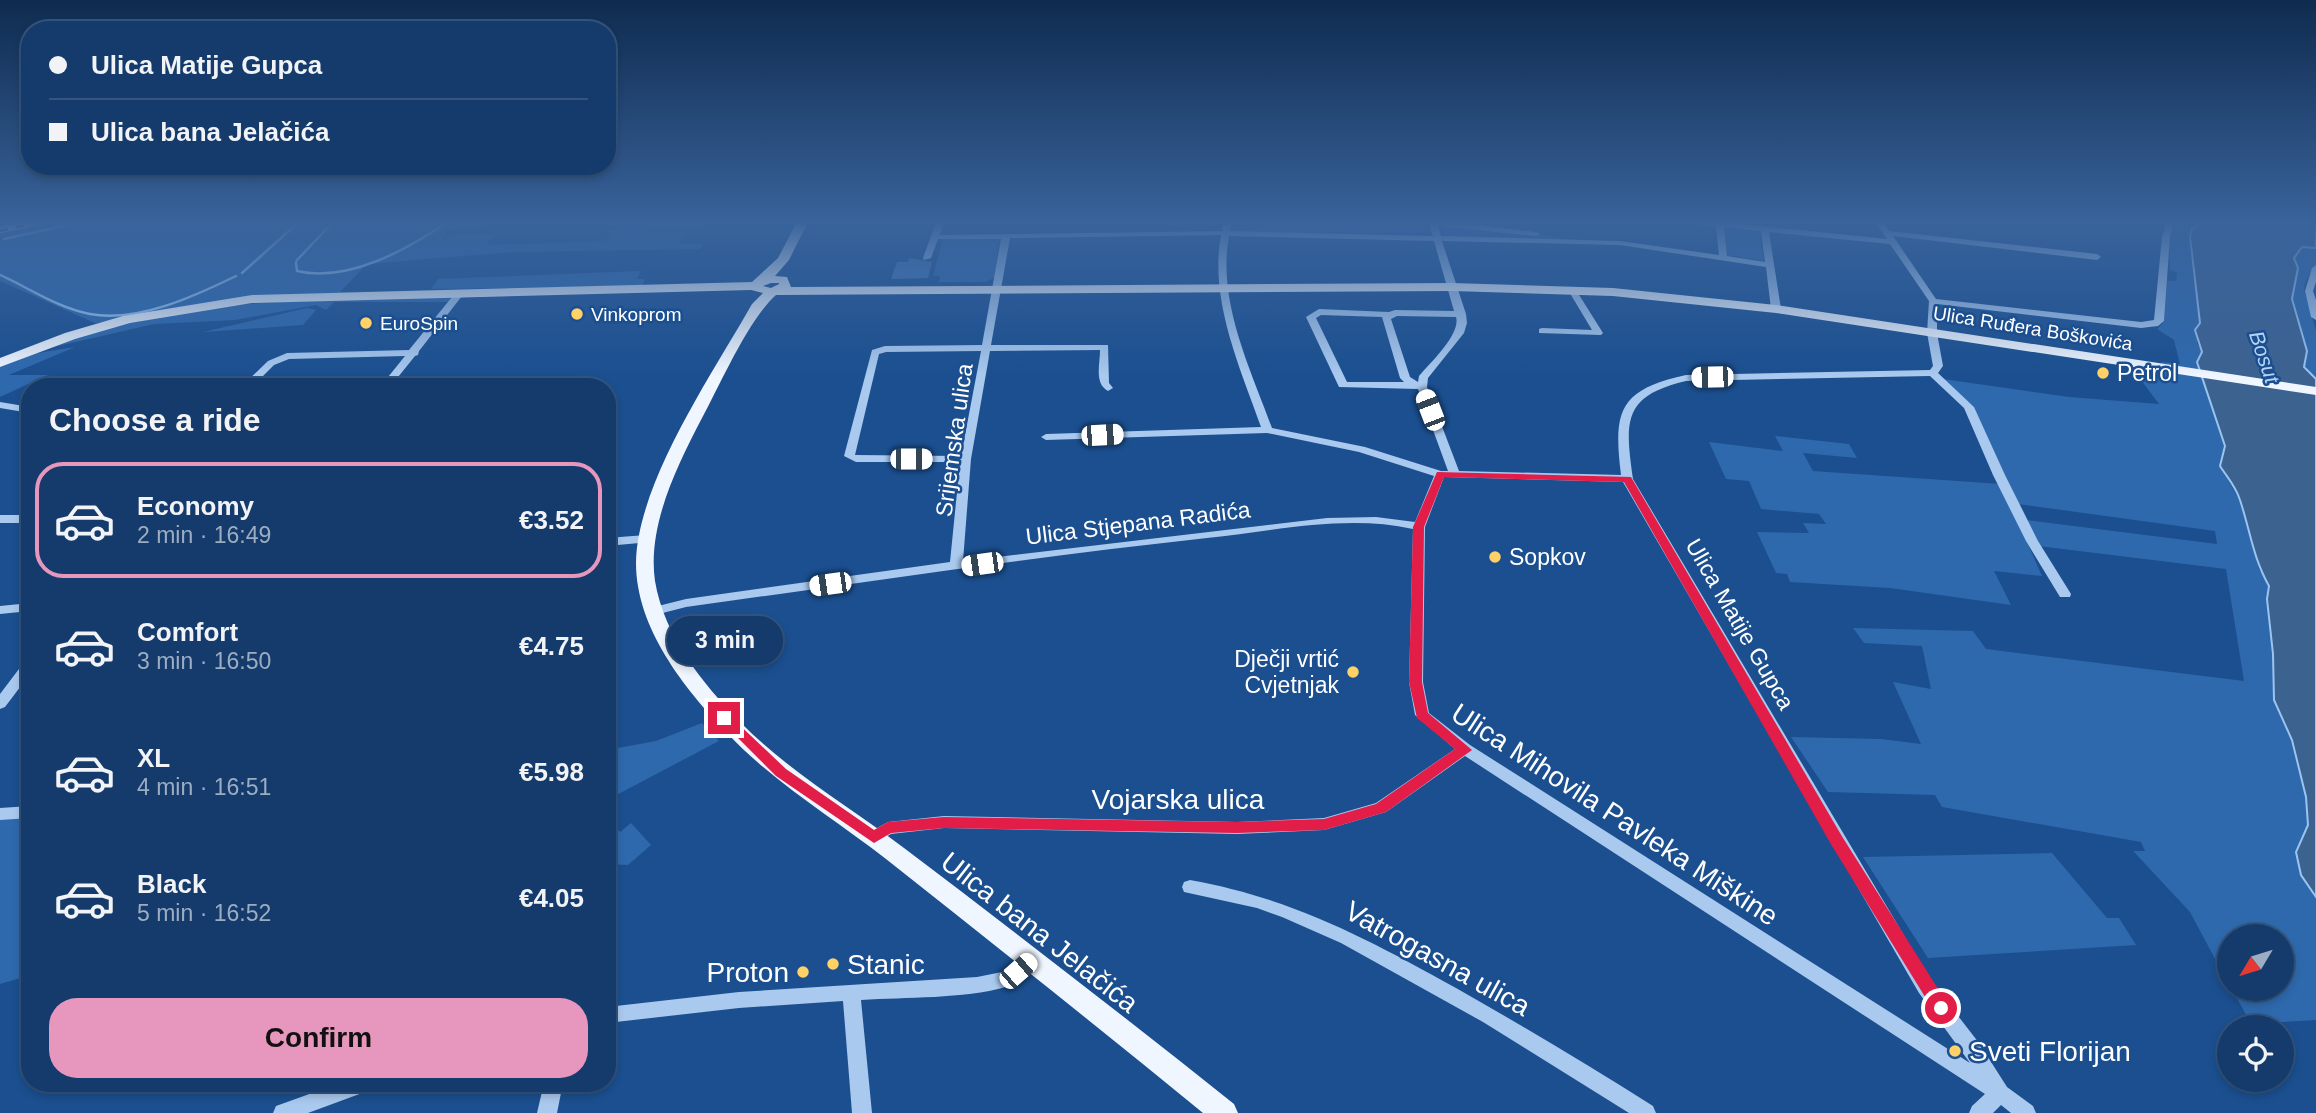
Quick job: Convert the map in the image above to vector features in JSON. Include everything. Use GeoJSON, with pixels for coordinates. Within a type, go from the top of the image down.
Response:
{"type":"FeatureCollection","features":[{"type":"Feature","properties":{"kind":"main road","name":"Ulica bana Jelačića"},"geometry":{"type":"LineString","coordinates":[[777,272],[678,454],[655,507],[646,539],[645,564],[656,611],[667,642],[724,718],[781,772],[874,837],[1224,1113]]}},
{"type":"Feature","properties":{"kind":"main road","name":"Ulica Ruđera Boškovića"},"geometry":{"type":"LineString","coordinates":[[0,363],[98,327],[190,307],[279,297],[769,288],[1452,287],[1572,290],[1776,309],[2316,391]]}},
{"type":"Feature","properties":{"kind":"street","name":"Srijemska ulica"},"geometry":{"type":"LineString","coordinates":[[956,568],[966,459],[1001,272]]}},
{"type":"Feature","properties":{"kind":"street"},"geometry":{"type":"LineString","coordinates":[[1222,272],[1230,319],[1267,430]]}},
{"type":"Feature","properties":{"kind":"street"},"geometry":{"type":"LineString","coordinates":[[1418,387],[1461,328],[1461,314],[1447,272]]}},
{"type":"Feature","properties":{"kind":"street"},"geometry":{"type":"LineString","coordinates":[[1772,272],[1776,309]]}},
{"type":"Feature","properties":{"kind":"street"},"geometry":{"type":"LineString","coordinates":[[1914,272],[1933,300],[1931,333],[1938,366],[1933,373],[1969,407],[2032,541],[2065,594]]}},
{"type":"Feature","properties":{"kind":"street"},"geometry":{"type":"LineString","coordinates":[[1933,300],[2155,324],[2158,321],[2163,272]]}},
{"type":"Feature","properties":{"kind":"street"},"geometry":{"type":"LineString","coordinates":[[2315,272],[2309,291],[2316,317]]}},
{"type":"Feature","properties":{"kind":"street"},"geometry":{"type":"LineString","coordinates":[[1542,331],[1598,333],[1572,290]]}},
{"type":"Feature","properties":{"kind":"street"},"geometry":{"type":"LineString","coordinates":[[393,378],[459,294]]}},
{"type":"Feature","properties":{"kind":"street"},"geometry":{"type":"LineString","coordinates":[[1418,387],[1343,385],[1311,317],[1319,312],[1461,314]]}},
{"type":"Feature","properties":{"kind":"street"},"geometry":{"type":"LineString","coordinates":[[1389,315],[1387,321],[1405,378],[1418,387],[1447,473]]}},
{"type":"Feature","properties":{"kind":"street"},"geometry":{"type":"LineString","coordinates":[[966,459],[856,459],[849,456],[875,352],[886,349],[1105,347],[1104,383],[1108,388]]}},
{"type":"Feature","properties":{"kind":"street"},"geometry":{"type":"LineString","coordinates":[[255,378],[271,363],[287,356],[415,353]]}},
{"type":"Feature","properties":{"kind":"street","name":"Ulica Matije Gupca"},"geometry":{"type":"LineString","coordinates":[[1933,373],[1686,378],[1662,382],[1643,391],[1630,403],[1623,419],[1627,479],[1918,976],[2000,1093],[2026,1113]]}},
{"type":"Feature","properties":{"kind":"street"},"geometry":{"type":"LineString","coordinates":[[0,405],[21,408]]}},
{"type":"Feature","properties":{"kind":"street"},"geometry":{"type":"LineString","coordinates":[[1046,437],[1267,430],[1361,449],[1447,473],[1627,479]]}},
{"type":"Feature","properties":{"kind":"street","name":"Ulica Mihovila Pavleka Miškine"},"geometry":{"type":"LineString","coordinates":[[1447,473],[1419,527],[1416,682],[1419,705],[1428,723],[1465,750],[2000,1093]]}},
{"type":"Feature","properties":{"kind":"street"},"geometry":{"type":"LineString","coordinates":[[0,519],[21,519]]}},
{"type":"Feature","properties":{"kind":"street","name":"Ulica Stjepana Radića"},"geometry":{"type":"LineString","coordinates":[[656,611],[697,602],[1183,537],[1329,522],[1405,522],[1419,527]]}},
{"type":"Feature","properties":{"kind":"street"},"geometry":{"type":"LineString","coordinates":[[616,541],[646,539]]}},
{"type":"Feature","properties":{"kind":"street"},"geometry":{"type":"LineString","coordinates":[[0,610],[21,608]]}},
{"type":"Feature","properties":{"kind":"street"},"geometry":{"type":"LineString","coordinates":[[0,704],[21,676]]}},
{"type":"Feature","properties":{"kind":"street","name":"Vojarska ulica"},"geometry":{"type":"LineString","coordinates":[[874,837],[888,828],[944,822],[1237,828],[1324,824],[1381,808],[1465,750]]}},
{"type":"Feature","properties":{"kind":"street"},"geometry":{"type":"LineString","coordinates":[[0,814],[21,813]]}},
{"type":"Feature","properties":{"kind":"street","name":"Vatrogasna ulica"},"geometry":{"type":"LineString","coordinates":[[1189,887],[1254,899],[1345,935],[1518,1031],[1646,1113]]}},
{"type":"Feature","properties":{"kind":"street"},"geometry":{"type":"LineString","coordinates":[[616,1014],[739,1000],[991,983],[1006,979],[1031,961]]}},
{"type":"Feature","properties":{"kind":"street"},"geometry":{"type":"LineString","coordinates":[[851,993],[862,1113]]}},
{"type":"Feature","properties":{"kind":"street"},"geometry":{"type":"LineString","coordinates":[[283,1113],[341,1092]]}},
{"type":"Feature","properties":{"kind":"street"},"geometry":{"type":"LineString","coordinates":[[547,1113],[552,1092]]}},
{"type":"Feature","properties":{"kind":"street"},"geometry":{"type":"LineString","coordinates":[[1979,1113],[2000,1093]]}},
{"type":"Feature","properties":{"kind":"shaded area"},"geometry":{"type":"Polygon","coordinates":[[[0,272],[359,272],[340,292],[579,287],[283,296],[95,323],[0,281],[0,272]]]}},
{"type":"Feature","properties":{"kind":"shaded area"},"geometry":{"type":"Polygon","coordinates":[[[641,272],[637,279],[645,279],[642,286],[431,289],[438,279],[641,272]]]}},
{"type":"Feature","properties":{"kind":"shaded area"},"geometry":{"type":"Polygon","coordinates":[[[934,272],[996,272],[995,277],[986,282],[939,282],[940,276],[933,276],[934,272]]]}},
{"type":"Feature","properties":{"kind":"shaded area"},"geometry":{"type":"Polygon","coordinates":[[[2177,272],[2196,272],[2200,323],[2197,343],[2202,352],[2197,362],[2225,446],[2220,466],[2240,501],[2259,569],[2269,586],[2267,599],[2273,654],[2274,700],[2292,740],[2306,797],[2308,825],[2296,853],[2301,875],[2316,897],[2316,1020],[2294,1021],[2294,1015],[2246,1015],[2239,1001],[2294,1001],[2294,924],[2217,924],[2217,963],[2190,912],[2133,851],[2145,851],[2141,842],[1942,807],[1935,795],[1828,792],[1791,737],[1881,739],[1921,744],[1893,682],[1931,689],[1922,646],[1864,643],[1853,628],[1973,631],[1986,649],[2244,681],[2226,569],[2038,546],[2027,520],[2217,544],[2215,531],[2018,504],[1973,406],[1943,379],[2069,397],[2159,404],[2138,376],[2128,369],[2155,371],[2162,362],[2180,364],[2174,340],[2157,329],[2164,322],[2167,281],[2176,281],[2177,272]]]}},
{"type":"Feature","properties":{"kind":"shaded area"},"geometry":{"type":"Polygon","coordinates":[[[2297,272],[2311,272],[2304,290],[2316,331],[2316,379],[2304,367],[2307,351],[2292,299],[2297,272]]]}},
{"type":"Feature","properties":{"kind":"shaded area"},"geometry":{"type":"Polygon","coordinates":[[[452,298],[450,302],[334,302],[326,310],[316,305],[235,320],[154,324],[49,348],[97,331],[195,310],[296,301],[452,298]]]}},
{"type":"Feature","properties":{"kind":"shaded area"},"geometry":{"type":"Polygon","coordinates":[[[307,308],[316,310],[303,325],[203,332],[307,308]]]}},
{"type":"Feature","properties":{"kind":"shaded area"},"geometry":{"type":"Polygon","coordinates":[[[75,347],[9,375],[48,375],[41,378],[21,378],[21,387],[0,397],[0,365],[25,355],[75,347]]]}},
{"type":"Feature","properties":{"kind":"shaded area"},"geometry":{"type":"Polygon","coordinates":[[[1775,436],[1849,444],[1857,458],[1803,453],[1813,471],[2001,484],[2042,576],[1994,571],[2011,605],[1890,588],[1790,582],[1787,574],[1776,573],[1757,532],[1809,533],[1803,523],[1826,524],[1819,514],[1761,509],[1749,481],[1726,479],[1709,442],[1783,451],[1775,436]]]}},
{"type":"Feature","properties":{"kind":"shaded area"},"geometry":{"type":"Polygon","coordinates":[[[702,723],[719,741],[616,795],[616,748],[656,741],[702,723]]]}},
{"type":"Feature","properties":{"kind":"shaded area"},"geometry":{"type":"Polygon","coordinates":[[[21,818],[21,978],[0,984],[0,819],[21,818]]]}},
{"type":"Feature","properties":{"kind":"shaded area"},"geometry":{"type":"Polygon","coordinates":[[[631,823],[651,845],[628,865],[616,864],[616,828],[620,832],[631,823]]]}},
{"type":"Feature","properties":{"kind":"shaded area"},"geometry":{"type":"Polygon","coordinates":[[[2052,853],[2107,918],[2119,918],[2136,945],[1928,958],[1863,857],[2052,853]]]}},
{"type":"Feature","properties":{"kind":"water","name":"Bosut"},"geometry":{"type":"Polygon","coordinates":[[[2194,272],[2297,272],[2292,299],[2307,351],[2304,367],[2316,379],[2316,897],[2301,875],[2296,852],[2308,825],[2306,797],[2292,740],[2274,700],[2273,654],[2267,599],[2269,586],[2255,554],[2238,495],[2220,466],[2225,446],[2197,362],[2202,352],[2195,330],[2200,323],[2194,272]]]}},
{"type":"Feature","properties":{"kind":"building"},"geometry":{"type":"Polygon","coordinates":[[[893,272],[930,272],[928,278],[891,279],[893,272]]]}},
{"type":"Feature","properties":{"kind":"waterway"},"geometry":{"type":"LineString","coordinates":[[306,272],[337,272]]}},
{"type":"Feature","properties":{"kind":"waterway"},"geometry":{"type":"LineString","coordinates":[[0,275],[67,307],[108,316],[127,315],[165,306],[236,276]]}},
{"type":"Feature","properties":{"kind":"place","name":"Vinkoprom"},"geometry":{"type":"Point","coordinates":[577,314]}},
{"type":"Feature","properties":{"kind":"place","name":"EuroSpin"},"geometry":{"type":"Point","coordinates":[366,323]}},
{"type":"Feature","properties":{"kind":"place","name":"Petrol"},"geometry":{"type":"Point","coordinates":[2103,373]}},
{"type":"Feature","properties":{"kind":"place","name":"Sopkov"},"geometry":{"type":"Point","coordinates":[1495,557]}},
{"type":"Feature","properties":{"kind":"place","name":"Dječji vrtić Cvjetnjak"},"geometry":{"type":"Point","coordinates":[1353,672]}},
{"type":"Feature","properties":{"kind":"place","name":"Stanic"},"geometry":{"type":"Point","coordinates":[833,964]}},
{"type":"Feature","properties":{"kind":"place","name":"Proton"},"geometry":{"type":"Point","coordinates":[803,972]}},
{"type":"Feature","properties":{"kind":"place","name":"Sveti Florijan"},"geometry":{"type":"Point","coordinates":[1955,1051]}},
{"type":"Feature","properties":{"kind":"route"},"geometry":{"type":"LineString","coordinates":[[724,718],[781,772],[874,837],[888,828],[944,822],[1237,828],[1324,824],[1381,808],[1465,750],[1428,723],[1422,715],[1416,682],[1419,527],[1440,474],[1627,479],[1838,842],[1925,987],[1941,1008]]}}]}
